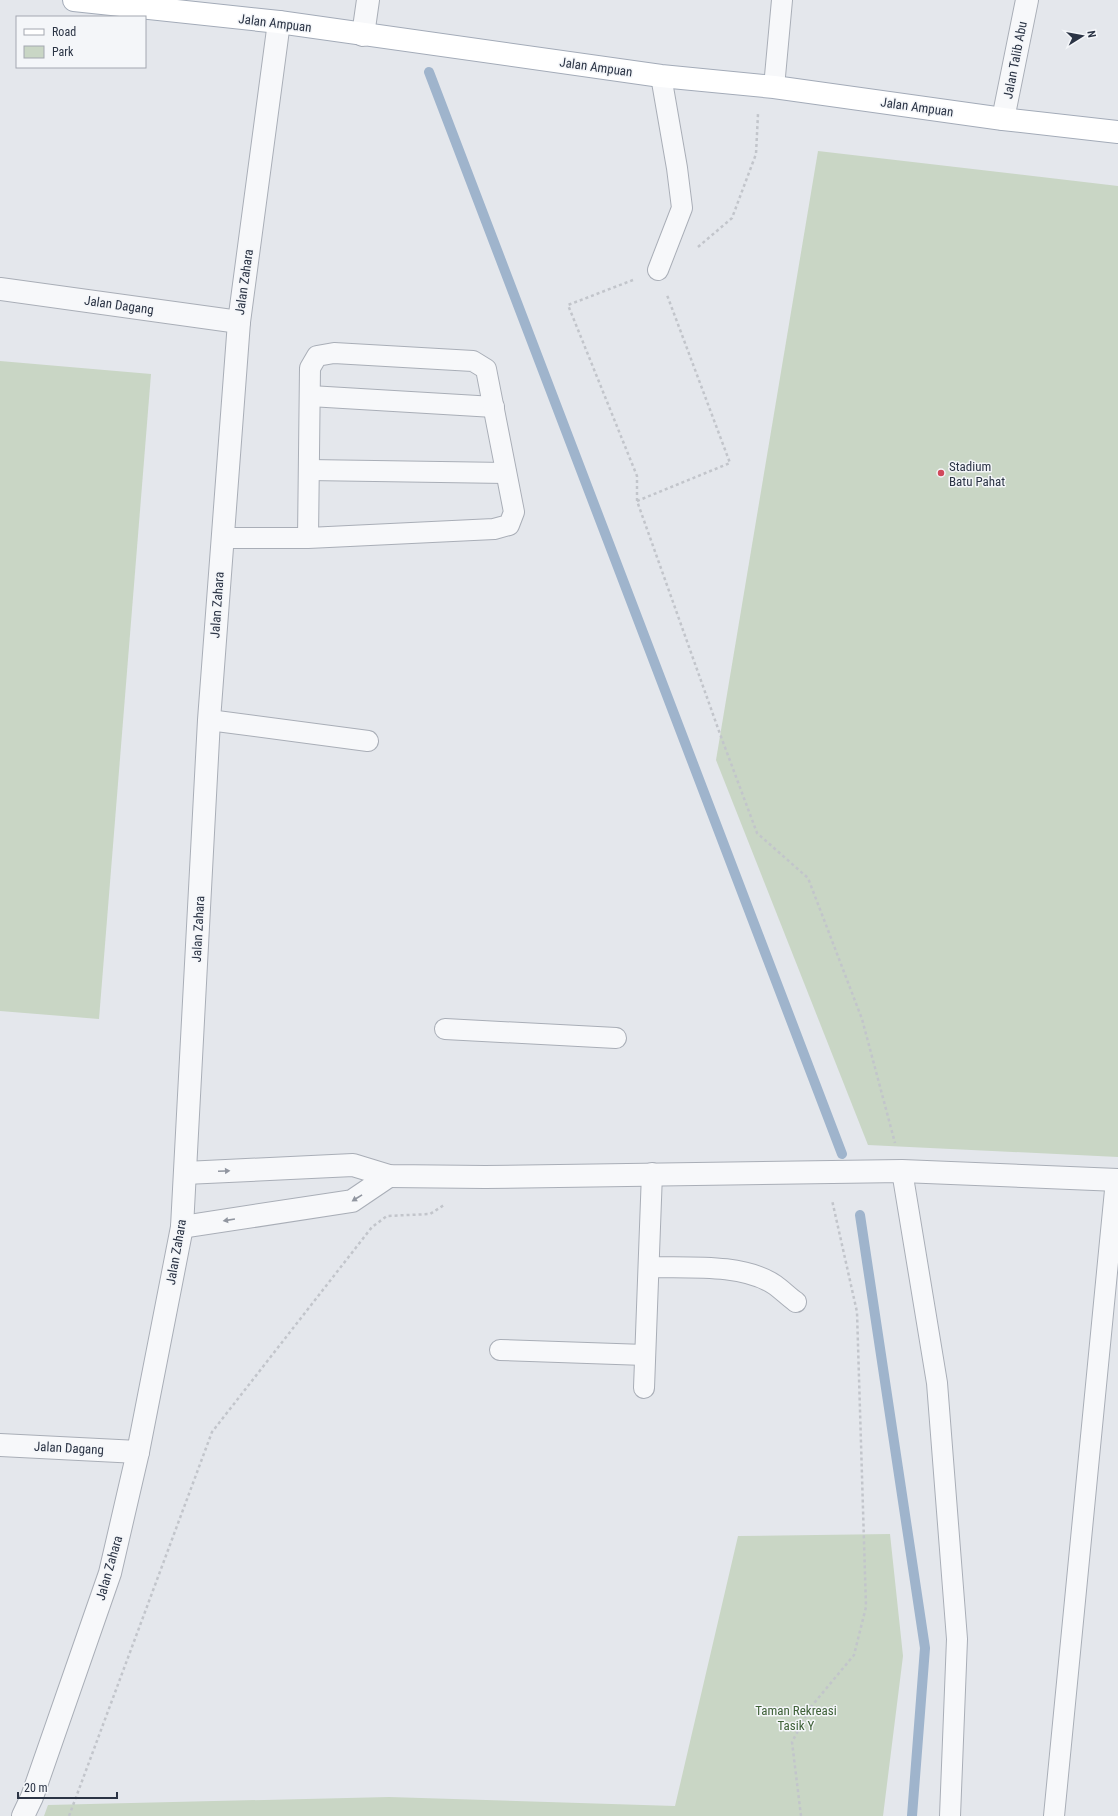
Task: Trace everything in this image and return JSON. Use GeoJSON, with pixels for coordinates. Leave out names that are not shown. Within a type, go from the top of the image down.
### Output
{"type":"FeatureCollection","features":[{"type":"Feature","properties":{"kind":"main road","name":"Jalan Ampuan"},"geometry":{"type":"LineString","coordinates":[[74,0],[279,22],[660,76],[767,87],[1003,119],[1118,132]]}},
{"type":"Feature","properties":{"kind":"street"},"geometry":{"type":"LineString","coordinates":[[363,35],[368,0]]}},
{"type":"Feature","properties":{"kind":"street","name":"Jalan Talib Abu"},"geometry":{"type":"LineString","coordinates":[[1003,119],[1027,0]]}},
{"type":"Feature","properties":{"kind":"street","name":"Jalan Zahara"},"geometry":{"type":"LineString","coordinates":[[23,1816],[32,1797],[110,1573],[138,1452],[182,1227],[209,720],[239,322],[279,22]]}},
{"type":"Feature","properties":{"kind":"street","name":"Jalan Dagang"},"geometry":{"type":"LineString","coordinates":[[0,289],[239,322]]}},
{"type":"Feature","properties":{"kind":"street"},"geometry":{"type":"LineString","coordinates":[[185,1172],[353,1165],[389,1176],[485,1177],[652,1173],[902,1171],[1117,1180]]}},
{"type":"Feature","properties":{"kind":"street"},"geometry":{"type":"LineString","coordinates":[[182,1227],[352,1202],[389,1176]]}},
{"type":"Feature","properties":{"kind":"street","name":"Jalan Dagang"},"geometry":{"type":"LineString","coordinates":[[0,1445],[138,1452]]}},
{"type":"Feature","properties":{"kind":"lane"},"geometry":{"type":"LineString","coordinates":[[767,87],[782,0]]}},
{"type":"Feature","properties":{"kind":"lane"},"geometry":{"type":"LineString","coordinates":[[658,270],[682,208],[677,168],[660,76]]}},
{"type":"Feature","properties":{"kind":"lane"},"geometry":{"type":"LineString","coordinates":[[222,538],[308,538],[494,529],[509,525],[514,512],[486,369],[473,361],[342,353],[317,356],[310,368],[308,538]]}},
{"type":"Feature","properties":{"kind":"lane"},"geometry":{"type":"LineString","coordinates":[[310,396],[494,407]]}},
{"type":"Feature","properties":{"kind":"lane"},"geometry":{"type":"LineString","coordinates":[[309,470],[506,473]]}},
{"type":"Feature","properties":{"kind":"lane"},"geometry":{"type":"LineString","coordinates":[[209,720],[368,741]]}},
{"type":"Feature","properties":{"kind":"lane"},"geometry":{"type":"LineString","coordinates":[[445,1029],[616,1038]]}},
{"type":"Feature","properties":{"kind":"lane"},"geometry":{"type":"LineString","coordinates":[[902,1171],[937,1383],[957,1639],[950,1816]]}},
{"type":"Feature","properties":{"kind":"lane"},"geometry":{"type":"LineString","coordinates":[[644,1388],[652,1173]]}},
{"type":"Feature","properties":{"kind":"lane"},"geometry":{"type":"LineString","coordinates":[[1054,1816],[1117,1180]]}},
{"type":"Feature","properties":{"kind":"lane"},"geometry":{"type":"LineString","coordinates":[[649,1267],[733,1270],[757,1276],[774,1284],[796,1302]]}},
{"type":"Feature","properties":{"kind":"lane"},"geometry":{"type":"LineString","coordinates":[[500,1350],[645,1355]]}},
{"type":"Feature","properties":{"kind":"path"},"geometry":{"type":"LineString","coordinates":[[697,248],[732,218],[756,154],[767,87]]}},
{"type":"Feature","properties":{"kind":"path"},"geometry":{"type":"LineString","coordinates":[[637,501],[730,463],[658,270],[568,305],[637,476],[637,501],[757,833],[808,878],[862,1019],[902,1171]]}},
{"type":"Feature","properties":{"kind":"path"},"geometry":{"type":"LineString","coordinates":[[801,1816],[792,1742],[810,1708],[854,1655],[866,1607],[858,1312],[825,1171]]}},
{"type":"Feature","properties":{"kind":"path"},"geometry":{"type":"LineString","coordinates":[[70,1816],[212,1432],[372,1227],[387,1216],[430,1214],[449,1202]]}},
{"type":"Feature","properties":{"kind":"green space","name":"Stadium Batu Pahat"},"geometry":{"type":"Polygon","coordinates":[[[818,151],[1118,186],[1118,1157],[868,1145],[716,760],[818,151]]]}},
{"type":"Feature","properties":{"kind":"green space"},"geometry":{"type":"Polygon","coordinates":[[[0,361],[151,374],[99,1019],[0,1011],[0,361]]]}},
{"type":"Feature","properties":{"kind":"green space","name":"Taman Rekreasi Tasik Y"},"geometry":{"type":"Polygon","coordinates":[[[890,1534],[903,1656],[883,1816],[44,1816],[48,1805],[389,1797],[675,1806],[738,1536],[890,1534]]]}},
{"type":"Feature","properties":{"kind":"waterway"},"geometry":{"type":"LineString","coordinates":[[429,72],[842,1154]]}},
{"type":"Feature","properties":{"kind":"waterway"},"geometry":{"type":"LineString","coordinates":[[860,1215],[925,1648],[912,1816]]}},
{"type":"Feature","properties":{"kind":"place","name":"Stadium Batu Pahat"},"geometry":{"type":"Point","coordinates":[941,473]}}]}
